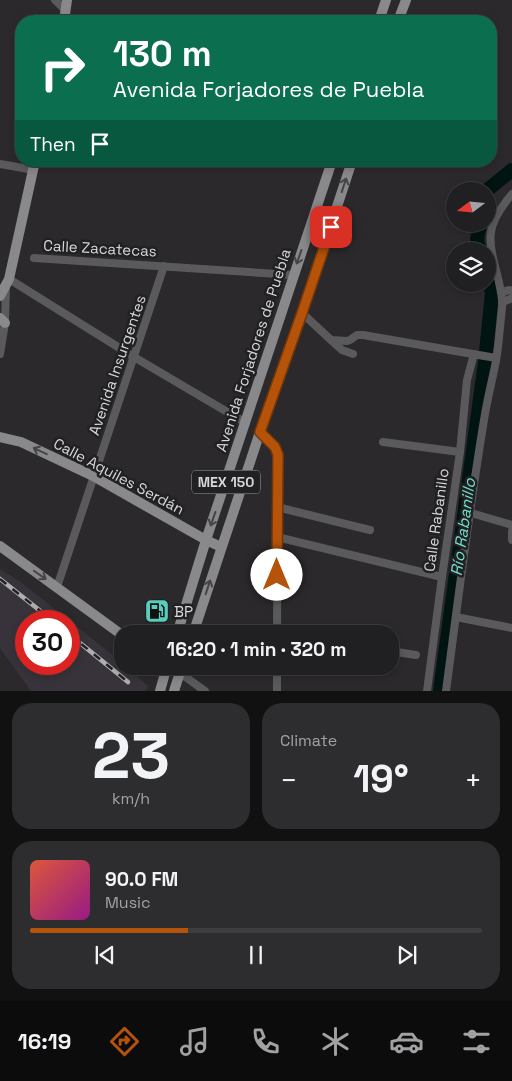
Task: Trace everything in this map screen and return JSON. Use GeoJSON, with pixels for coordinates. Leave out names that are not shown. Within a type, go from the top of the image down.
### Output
{"type":"FeatureCollection","features":[{"type":"Feature","properties":{"kind":"main road"},"geometry":{"type":"LineString","coordinates":[[381,15],[386,0]]}},
{"type":"Feature","properties":{"kind":"main road"},"geometry":{"type":"LineString","coordinates":[[400,15],[406,0]]}},
{"type":"Feature","properties":{"kind":"main road"},"geometry":{"type":"LineString","coordinates":[[5,287],[35,167]]}},
{"type":"Feature","properties":{"kind":"main road","name":"Avenida Forjadores de Puebla"},"geometry":{"type":"LineString","coordinates":[[180,625],[206,540],[330,167]]}},
{"type":"Feature","properties":{"kind":"main road","name":"MEX 150"},"geometry":{"type":"LineString","coordinates":[[196,625],[350,167]]}},
{"type":"Feature","properties":{"kind":"main road","name":"Calle Aquiles Serdán"},"geometry":{"type":"LineString","coordinates":[[0,437],[21,442],[93,476],[221,547]]}},
{"type":"Feature","properties":{"kind":"main road"},"geometry":{"type":"LineString","coordinates":[[0,546],[114,629]]}},
{"type":"Feature","properties":{"kind":"main road"},"geometry":{"type":"LineString","coordinates":[[160,691],[164,675]]}},
{"type":"Feature","properties":{"kind":"main road"},"geometry":{"type":"LineString","coordinates":[[174,691],[179,675]]}},
{"type":"Feature","properties":{"kind":"street"},"geometry":{"type":"LineString","coordinates":[[56,0],[66,5]]}},
{"type":"Feature","properties":{"kind":"street"},"geometry":{"type":"LineString","coordinates":[[0,164],[15,165]]}},
{"type":"Feature","properties":{"kind":"street"},"geometry":{"type":"LineString","coordinates":[[446,691],[484,419],[496,358],[503,302],[491,249],[490,235],[498,212],[512,194]]}},
{"type":"Feature","properties":{"kind":"street","name":"Calle Zacatecas"},"geometry":{"type":"LineString","coordinates":[[34,258],[294,275]]}},
{"type":"Feature","properties":{"kind":"street","name":"Avenida Insurgentes"},"geometry":{"type":"LineString","coordinates":[[57,586],[164,266]]}},
{"type":"Feature","properties":{"kind":"street"},"geometry":{"type":"LineString","coordinates":[[0,354],[5,287],[134,357],[246,424]]}},
{"type":"Feature","properties":{"kind":"street"},"geometry":{"type":"LineString","coordinates":[[501,292],[512,291]]}},
{"type":"Feature","properties":{"kind":"street"},"geometry":{"type":"LineString","coordinates":[[503,302],[512,298]]}},
{"type":"Feature","properties":{"kind":"street"},"geometry":{"type":"LineString","coordinates":[[302,313],[342,350],[353,354]]}},
{"type":"Feature","properties":{"kind":"street"},"geometry":{"type":"LineString","coordinates":[[331,340],[347,341],[357,335],[362,335],[496,358]]}},
{"type":"Feature","properties":{"kind":"street","name":"Calle Rabanillo"},"geometry":{"type":"LineString","coordinates":[[427,691],[460,452],[467,380],[474,354]]}},
{"type":"Feature","properties":{"kind":"street"},"geometry":{"type":"LineString","coordinates":[[260,432],[277,451],[277,625]]}},
{"type":"Feature","properties":{"kind":"street"},"geometry":{"type":"LineString","coordinates":[[383,442],[460,452]]}},
{"type":"Feature","properties":{"kind":"street"},"geometry":{"type":"LineString","coordinates":[[277,507],[370,530]]}},
{"type":"Feature","properties":{"kind":"street"},"geometry":{"type":"LineString","coordinates":[[471,513],[512,525]]}},
{"type":"Feature","properties":{"kind":"street"},"geometry":{"type":"LineString","coordinates":[[512,531],[512,540]]}},
{"type":"Feature","properties":{"kind":"street"},"geometry":{"type":"LineString","coordinates":[[277,536],[442,578]]}},
{"type":"Feature","properties":{"kind":"street"},"geometry":{"type":"LineString","coordinates":[[456,617],[512,628]]}},
{"type":"Feature","properties":{"kind":"street"},"geometry":{"type":"LineString","coordinates":[[399,653],[416,656]]}},
{"type":"Feature","properties":{"kind":"street"},"geometry":{"type":"LineString","coordinates":[[187,675],[205,691]]}},
{"type":"Feature","properties":{"kind":"street"},"geometry":{"type":"LineString","coordinates":[[277,675],[277,691]]}},
{"type":"Feature","properties":{"kind":"shaded area"},"geometry":{"type":"Polygon","coordinates":[[[0,569],[22,583],[56,610],[15,610],[15,669],[0,648],[0,569]]]}},
{"type":"Feature","properties":{"kind":"shaded area"},"geometry":{"type":"Polygon","coordinates":[[[80,629],[114,657],[114,675],[135,675],[148,686],[146,691],[31,691],[19,675],[80,675],[80,629]]]}},
{"type":"Feature","properties":{"kind":"waterway","name":"Río Rabanillo"},"geometry":{"type":"LineString","coordinates":[[496,183],[512,170]]}},
{"type":"Feature","properties":{"kind":"waterway","name":"Río Rabanillo"},"geometry":{"type":"LineString","coordinates":[[478,232],[478,242]]}},
{"type":"Feature","properties":{"kind":"waterway","name":"Río Rabanillo"},"geometry":{"type":"LineString","coordinates":[[486,352],[492,292]]}},
{"type":"Feature","properties":{"kind":"waterway","name":"Río Rabanillo"},"geometry":{"type":"LineString","coordinates":[[440,691],[485,362]]}},
{"type":"Feature","properties":{"kind":"railway"},"geometry":{"type":"LineString","coordinates":[[0,579],[39,610]]}},
{"type":"Feature","properties":{"kind":"railway"},"geometry":{"type":"LineString","coordinates":[[80,643],[128,682]]}},
{"type":"Feature","properties":{"kind":"place","name":"BP"},"geometry":{"type":"Point","coordinates":[157,611]}},
{"type":"Feature","properties":{"kind":"route"},"geometry":{"type":"LineString","coordinates":[[277,575],[278,455],[275,447],[260,432],[331,227]]}}]}
